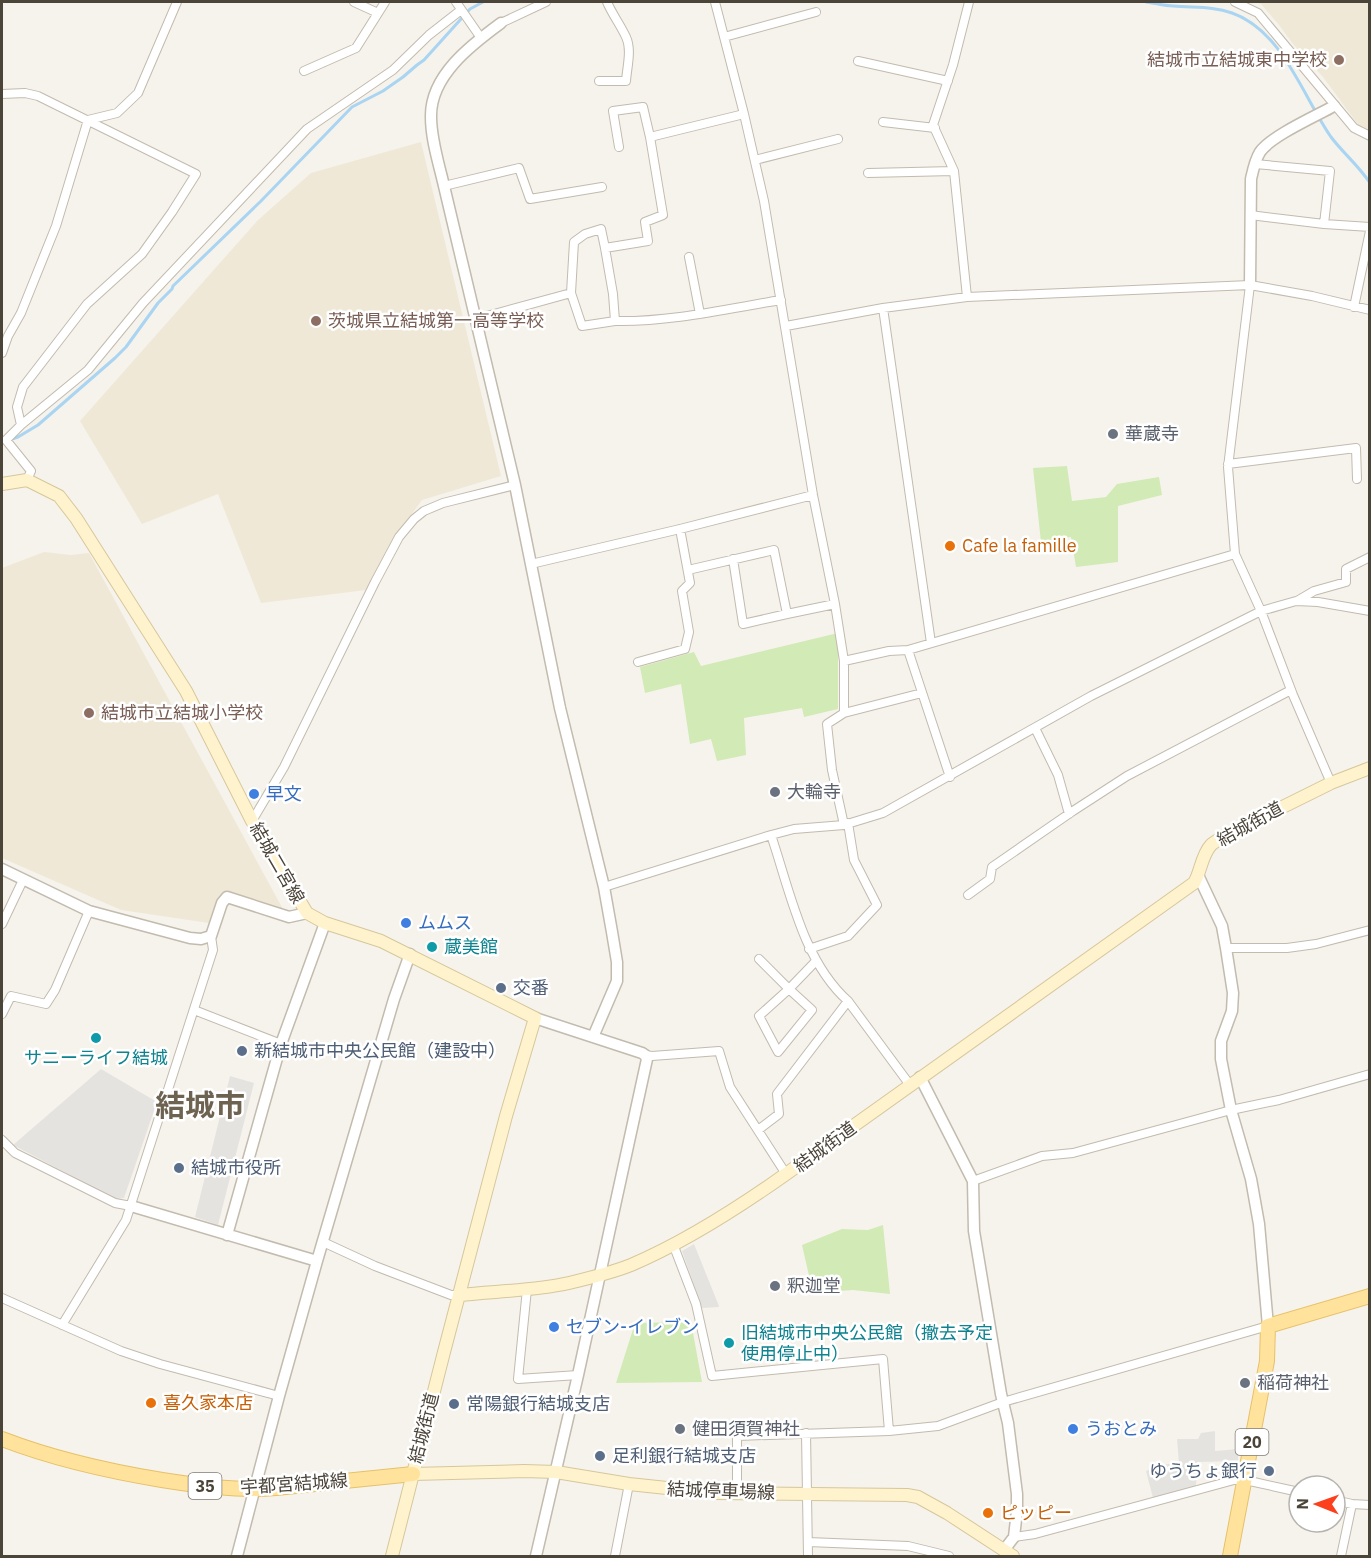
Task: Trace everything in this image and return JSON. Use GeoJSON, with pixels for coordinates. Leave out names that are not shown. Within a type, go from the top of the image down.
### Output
{"type":"FeatureCollection","features":[{"type":"Feature","properties":{"kind":"main road"},"geometry":{"type":"LineString","coordinates":[[2,484],[27,480]]}},
{"type":"Feature","properties":{"kind":"main road","name":"結城二宮線"},"geometry":{"type":"LineString","coordinates":[[27,480],[58,496],[76,518],[186,691],[252,821],[307,913],[325,923],[381,941],[410,954],[535,1018]]}},
{"type":"Feature","properties":{"kind":"main road","name":"結城街道"},"geometry":{"type":"LineString","coordinates":[[393,1557],[459,1295],[566,1284],[628,1266],[673,1244],[786,1174],[1194,883],[1209,847],[1218,840],[1331,783],[1370,768]]}},
{"type":"Feature","properties":{"kind":"main road"},"geometry":{"type":"LineString","coordinates":[[459,1295],[506,1116],[535,1018]]}},
{"type":"Feature","properties":{"kind":"main road"},"geometry":{"type":"LineString","coordinates":[[1268,1326],[1370,1296]]}},
{"type":"Feature","properties":{"kind":"main road","name":"20"},"geometry":{"type":"LineString","coordinates":[[1232,1556],[1267,1360],[1268,1326]]}},
{"type":"Feature","properties":{"kind":"main road","name":"宇都宮結城線"},"geometry":{"type":"LineString","coordinates":[[2,1439],[32,1451],[73,1462],[228,1489],[255,1490],[413,1474]]}},
{"type":"Feature","properties":{"kind":"main road","name":"結城停車場線"},"geometry":{"type":"LineString","coordinates":[[413,1474],[556,1472],[671,1490],[737,1494],[907,1495],[918,1497],[947,1513],[1008,1553]]}},
{"type":"Feature","properties":{"kind":"street"},"geometry":{"type":"LineString","coordinates":[[88,120],[117,113],[138,93],[177,2]]}},
{"type":"Feature","properties":{"kind":"street"},"geometry":{"type":"LineString","coordinates":[[354,2],[378,14]]}},
{"type":"Feature","properties":{"kind":"street"},"geometry":{"type":"LineString","coordinates":[[304,71],[356,48],[385,2]]}},
{"type":"Feature","properties":{"kind":"street"},"geometry":{"type":"LineString","coordinates":[[546,2],[501,23],[481,38],[454,64],[435,93],[431,118],[444,186],[515,485],[560,708],[604,887],[618,971],[594,1037]]}},
{"type":"Feature","properties":{"kind":"street"},"geometry":{"type":"LineString","coordinates":[[599,81],[626,81],[629,53],[627,38],[607,2]]}},
{"type":"Feature","properties":{"kind":"street"},"geometry":{"type":"LineString","coordinates":[[715,2],[764,201],[813,495],[844,661],[844,713]]}},
{"type":"Feature","properties":{"kind":"street"},"geometry":{"type":"LineString","coordinates":[[967,297],[954,171],[933,125],[948,81],[969,2]]}},
{"type":"Feature","properties":{"kind":"street"},"geometry":{"type":"LineString","coordinates":[[1235,2],[1258,13],[1354,128],[1370,136]]}},
{"type":"Feature","properties":{"kind":"street"},"geometry":{"type":"LineString","coordinates":[[27,480],[31,471],[6,441],[21,425],[88,370],[144,303],[307,129],[393,70],[459,5],[481,38]]}},
{"type":"Feature","properties":{"kind":"street"},"geometry":{"type":"LineString","coordinates":[[724,37],[816,12]]}},
{"type":"Feature","properties":{"kind":"street"},"geometry":{"type":"LineString","coordinates":[[858,61],[948,81]]}},
{"type":"Feature","properties":{"kind":"street"},"geometry":{"type":"LineString","coordinates":[[2,94],[26,93],[38,96],[196,174],[142,254],[87,304],[22,387],[17,407],[21,425]]}},
{"type":"Feature","properties":{"kind":"street"},"geometry":{"type":"LineString","coordinates":[[1331,783],[1291,690],[1262,610],[1235,554],[1228,464],[1250,285],[1251,180],[1255,164],[1260,152],[1270,141],[1334,106]]}},
{"type":"Feature","properties":{"kind":"street"},"geometry":{"type":"LineString","coordinates":[[604,249],[648,241],[645,222],[663,215],[643,107],[613,111],[620,147]]}},
{"type":"Feature","properties":{"kind":"street"},"geometry":{"type":"LineString","coordinates":[[650,137],[744,114]]}},
{"type":"Feature","properties":{"kind":"street"},"geometry":{"type":"LineString","coordinates":[[2,353],[8,336],[21,313],[56,226],[88,120]]}},
{"type":"Feature","properties":{"kind":"street"},"geometry":{"type":"LineString","coordinates":[[883,123],[935,128]]}},
{"type":"Feature","properties":{"kind":"street"},"geometry":{"type":"LineString","coordinates":[[755,160],[838,139]]}},
{"type":"Feature","properties":{"kind":"street"},"geometry":{"type":"LineString","coordinates":[[1255,164],[1330,171],[1324,224]]}},
{"type":"Feature","properties":{"kind":"street"},"geometry":{"type":"LineString","coordinates":[[444,186],[519,168],[530,199],[602,187]]}},
{"type":"Feature","properties":{"kind":"street"},"geometry":{"type":"LineString","coordinates":[[868,173],[954,171]]}},
{"type":"Feature","properties":{"kind":"street"},"geometry":{"type":"LineString","coordinates":[[1250,215],[1324,224],[1370,226]]}},
{"type":"Feature","properties":{"kind":"street"},"geometry":{"type":"LineString","coordinates":[[615,321],[613,294],[601,229],[585,234],[574,242],[571,293],[582,326],[615,321],[643,322],[673,319],[781,300]]}},
{"type":"Feature","properties":{"kind":"street"},"geometry":{"type":"LineString","coordinates":[[1354,307],[1370,231]]}},
{"type":"Feature","properties":{"kind":"street"},"geometry":{"type":"LineString","coordinates":[[689,257],[700,314]]}},
{"type":"Feature","properties":{"kind":"street"},"geometry":{"type":"LineString","coordinates":[[786,326],[883,308],[967,297],[1250,285],[1312,296],[1370,310]]}},
{"type":"Feature","properties":{"kind":"street"},"geometry":{"type":"LineString","coordinates":[[476,319],[571,293]]}},
{"type":"Feature","properties":{"kind":"street"},"geometry":{"type":"LineString","coordinates":[[883,308],[931,643]]}},
{"type":"Feature","properties":{"kind":"street"},"geometry":{"type":"LineString","coordinates":[[1228,464],[1356,448],[1357,479]]}},
{"type":"Feature","properties":{"kind":"street"},"geometry":{"type":"LineString","coordinates":[[252,821],[284,767],[399,537],[424,511],[443,503],[515,485]]}},
{"type":"Feature","properties":{"kind":"street"},"geometry":{"type":"LineString","coordinates":[[531,564],[813,495]]}},
{"type":"Feature","properties":{"kind":"street"},"geometry":{"type":"LineString","coordinates":[[638,662],[685,649],[689,632],[682,591],[690,584],[680,529]]}},
{"type":"Feature","properties":{"kind":"street"},"geometry":{"type":"LineString","coordinates":[[688,570],[774,550],[787,614]]}},
{"type":"Feature","properties":{"kind":"street"},"geometry":{"type":"LineString","coordinates":[[844,661],[889,651],[908,650],[1235,554]]}},
{"type":"Feature","properties":{"kind":"street"},"geometry":{"type":"LineString","coordinates":[[1296,602],[1314,591],[1346,582],[1346,569],[1370,557]]}},
{"type":"Feature","properties":{"kind":"street"},"geometry":{"type":"LineString","coordinates":[[733,560],[743,624],[835,604]]}},
{"type":"Feature","properties":{"kind":"street"},"geometry":{"type":"LineString","coordinates":[[604,887],[771,835],[794,829],[846,824],[883,813],[1091,696],[1262,610],[1296,602],[1318,602],[1370,611]]}},
{"type":"Feature","properties":{"kind":"street"},"geometry":{"type":"LineString","coordinates":[[908,650],[950,777]]}},
{"type":"Feature","properties":{"kind":"street"},"geometry":{"type":"LineString","coordinates":[[969,895],[990,879],[992,867],[1127,776],[1291,690]]}},
{"type":"Feature","properties":{"kind":"street"},"geometry":{"type":"LineString","coordinates":[[809,949],[848,936],[877,905],[854,860],[832,770],[827,724],[844,713],[922,693]]}},
{"type":"Feature","properties":{"kind":"street"},"geometry":{"type":"LineString","coordinates":[[1035,728],[1058,775],[1069,814]]}},
{"type":"Feature","properties":{"kind":"street"},"geometry":{"type":"LineString","coordinates":[[771,835],[809,949],[816,961],[835,989],[848,1001],[915,1081],[973,1181],[974,1231],[1008,1424],[1017,1494],[1014,1537],[1008,1553]]}},
{"type":"Feature","properties":{"kind":"street"},"geometry":{"type":"LineString","coordinates":[[2,869],[89,910],[190,938],[201,939],[212,936]]}},
{"type":"Feature","properties":{"kind":"street"},"geometry":{"type":"LineString","coordinates":[[737,1494],[737,1436],[889,1431],[938,1426],[1003,1402],[1268,1326],[1259,1224],[1251,1179],[1231,1110],[1221,1059],[1221,1041],[1232,1011],[1233,993],[1222,926],[1198,875]]}},
{"type":"Feature","properties":{"kind":"street"},"geometry":{"type":"LineString","coordinates":[[2,924],[23,880]]}},
{"type":"Feature","properties":{"kind":"street"},"geometry":{"type":"LineString","coordinates":[[62,1325],[126,1220],[213,950],[212,936],[222,903],[227,897],[290,917],[307,913]]}},
{"type":"Feature","properties":{"kind":"street"},"geometry":{"type":"LineString","coordinates":[[2,994],[46,1004],[55,990],[89,910]]}},
{"type":"Feature","properties":{"kind":"street"},"geometry":{"type":"LineString","coordinates":[[227,1235],[281,1044],[325,923]]}},
{"type":"Feature","properties":{"kind":"street"},"geometry":{"type":"LineString","coordinates":[[1226,948],[1287,948],[1316,944],[1370,930]]}},
{"type":"Feature","properties":{"kind":"street"},"geometry":{"type":"LineString","coordinates":[[237,1557],[317,1262],[394,999],[410,954]]}},
{"type":"Feature","properties":{"kind":"street"},"geometry":{"type":"LineString","coordinates":[[759,959],[789,989],[812,1010],[778,1052],[759,1016],[789,989],[816,961]]}},
{"type":"Feature","properties":{"kind":"street"},"geometry":{"type":"LineString","coordinates":[[2,1014],[11,996]]}},
{"type":"Feature","properties":{"kind":"street"},"geometry":{"type":"LineString","coordinates":[[758,1130],[779,1114],[777,1094],[848,1001]]}},
{"type":"Feature","properties":{"kind":"street"},"geometry":{"type":"LineString","coordinates":[[194,1010],[281,1044]]}},
{"type":"Feature","properties":{"kind":"street"},"geometry":{"type":"LineString","coordinates":[[535,1018],[652,1056],[719,1051],[730,1087],[786,1174]]}},
{"type":"Feature","properties":{"kind":"street"},"geometry":{"type":"LineString","coordinates":[[536,1557],[600,1275],[646,1059],[645,1054]]}},
{"type":"Feature","properties":{"kind":"street"},"geometry":{"type":"LineString","coordinates":[[973,1181],[1042,1156],[1073,1153],[1370,1074]]}},
{"type":"Feature","properties":{"kind":"street"},"geometry":{"type":"LineString","coordinates":[[2,1140],[15,1153],[115,1203],[317,1262]]}},
{"type":"Feature","properties":{"kind":"street"},"geometry":{"type":"LineString","coordinates":[[323,1242],[375,1266],[451,1295],[459,1295]]}},
{"type":"Feature","properties":{"kind":"street"},"geometry":{"type":"LineString","coordinates":[[673,1244],[696,1304],[712,1376],[883,1359],[889,1431]]}},
{"type":"Feature","properties":{"kind":"street"},"geometry":{"type":"LineString","coordinates":[[527,1289],[518,1379],[578,1374]]}},
{"type":"Feature","properties":{"kind":"street"},"geometry":{"type":"LineString","coordinates":[[2,1298],[121,1352],[279,1396]]}},
{"type":"Feature","properties":{"kind":"street"},"geometry":{"type":"LineString","coordinates":[[806,1433],[808,1557]]}},
{"type":"Feature","properties":{"kind":"street"},"geometry":{"type":"LineString","coordinates":[[1014,1537],[1035,1534],[1234,1480],[1245,1480],[1287,1489]]}},
{"type":"Feature","properties":{"kind":"street"},"geometry":{"type":"LineString","coordinates":[[615,1557],[629,1484]]}},
{"type":"Feature","properties":{"kind":"street"},"geometry":{"type":"LineString","coordinates":[[1347,1503],[1370,1505]]}},
{"type":"Feature","properties":{"kind":"street"},"geometry":{"type":"LineString","coordinates":[[1341,1557],[1352,1504]]}},
{"type":"Feature","properties":{"kind":"street"},"geometry":{"type":"LineString","coordinates":[[808,1542],[908,1546],[949,1557]]}},
{"type":"Feature","properties":{"kind":"shaded area","name":"結城市立結城東中学校"},"geometry":{"type":"Polygon","coordinates":[[[1254,2],[1369,2],[1369,131],[1359,126],[1323,77],[1279,25],[1261,4],[1254,2]]]}},
{"type":"Feature","properties":{"kind":"shaded area","name":"茨城県立結城第一高等学校"},"geometry":{"type":"Polygon","coordinates":[[[421,142],[501,476],[422,500],[388,547],[366,590],[261,603],[218,494],[142,524],[80,421],[257,221],[311,173],[421,142]]]}},
{"type":"Feature","properties":{"kind":"shaded area","name":"結城市立結城小学校"},"geometry":{"type":"Polygon","coordinates":[[[44,552],[71,555],[89,553],[290,922],[229,903],[209,923],[121,910],[2,858],[2,568],[44,552]]]}},
{"type":"Feature","properties":{"kind":"shaded area"},"geometry":{"type":"Polygon","coordinates":[[[101,1069],[157,1102],[124,1198],[112,1197],[13,1145],[101,1069]]]}},
{"type":"Feature","properties":{"kind":"shaded area"},"geometry":{"type":"Polygon","coordinates":[[[230,1076],[254,1083],[218,1225],[195,1217],[230,1076]]]}},
{"type":"Feature","properties":{"kind":"shaded area"},"geometry":{"type":"Polygon","coordinates":[[[694,1244],[719,1307],[702,1308],[682,1251],[694,1244]]]}},
{"type":"Feature","properties":{"kind":"shaded area"},"geometry":{"type":"Polygon","coordinates":[[[1215,1431],[1215,1451],[1238,1449],[1238,1461],[1197,1462],[1196,1487],[1153,1498],[1146,1471],[1160,1465],[1179,1463],[1177,1439],[1198,1439],[1201,1433],[1215,1431]]]}},
{"type":"Feature","properties":{"kind":"green space"},"geometry":{"type":"Polygon","coordinates":[[[1067,466],[1072,501],[1106,497],[1117,484],[1159,477],[1162,495],[1118,506],[1118,562],[1076,567],[1071,537],[1041,542],[1033,468],[1067,466]]]}},
{"type":"Feature","properties":{"kind":"green space"},"geometry":{"type":"Polygon","coordinates":[[[838,633],[838,709],[804,717],[802,708],[744,718],[746,755],[717,761],[711,739],[690,744],[681,684],[645,693],[640,667],[694,652],[701,666],[838,633]]]}},
{"type":"Feature","properties":{"kind":"green space"},"geometry":{"type":"Polygon","coordinates":[[[883,1225],[890,1294],[853,1290],[813,1293],[802,1245],[842,1229],[868,1230],[883,1225]]]}},
{"type":"Feature","properties":{"kind":"green space"},"geometry":{"type":"Polygon","coordinates":[[[691,1322],[702,1382],[616,1383],[635,1323],[691,1322]]]}},
{"type":"Feature","properties":{"kind":"waterway"},"geometry":{"type":"LineString","coordinates":[[12,439],[38,425],[115,358],[173,286],[261,201],[352,107],[383,91],[403,77],[424,60],[470,9],[483,2]]}},
{"type":"Feature","properties":{"kind":"waterway"},"geometry":{"type":"LineString","coordinates":[[1146,2],[1218,9],[1250,22],[1265,34],[1290,67],[1331,137],[1370,183]]}},
{"type":"Feature","properties":{"kind":"place","name":"結城市立結城東中学校"},"geometry":{"type":"Point","coordinates":[1339,60]}},
{"type":"Feature","properties":{"kind":"place","name":"茨城県立結城第一高等学校"},"geometry":{"type":"Point","coordinates":[316,321]}},
{"type":"Feature","properties":{"kind":"place","name":"華蔵寺"},"geometry":{"type":"Point","coordinates":[1113,434]}},
{"type":"Feature","properties":{"kind":"place","name":"Cafe la famille"},"geometry":{"type":"Point","coordinates":[950,546]}},
{"type":"Feature","properties":{"kind":"place","name":"結城市立結城小学校"},"geometry":{"type":"Point","coordinates":[89,713]}},
{"type":"Feature","properties":{"kind":"place","name":"大輪寺"},"geometry":{"type":"Point","coordinates":[775,792]}},
{"type":"Feature","properties":{"kind":"place","name":"早文"},"geometry":{"type":"Point","coordinates":[254,794]}},
{"type":"Feature","properties":{"kind":"place","name":"ムムス"},"geometry":{"type":"Point","coordinates":[406,923]}},
{"type":"Feature","properties":{"kind":"place","name":"蔵美館"},"geometry":{"type":"Point","coordinates":[432,947]}},
{"type":"Feature","properties":{"kind":"place","name":"交番"},"geometry":{"type":"Point","coordinates":[501,988]}},
{"type":"Feature","properties":{"kind":"place","name":"サニーライフ結城"},"geometry":{"type":"Point","coordinates":[96,1038]}},
{"type":"Feature","properties":{"kind":"place","name":"新結城市中央公民館（建設中）"},"geometry":{"type":"Point","coordinates":[242,1051]}},
{"type":"Feature","properties":{"kind":"place","name":"結城市役所"},"geometry":{"type":"Point","coordinates":[179,1168]}},
{"type":"Feature","properties":{"kind":"place","name":"釈迦堂"},"geometry":{"type":"Point","coordinates":[775,1286]}},
{"type":"Feature","properties":{"kind":"place","name":"セブン-イレブン"},"geometry":{"type":"Point","coordinates":[554,1327]}},
{"type":"Feature","properties":{"kind":"place","name":"旧結城市中央公民館（撤去予定 使用停止中）"},"geometry":{"type":"Point","coordinates":[729,1343]}},
{"type":"Feature","properties":{"kind":"place","name":"稲荷神社"},"geometry":{"type":"Point","coordinates":[1245,1383]}},
{"type":"Feature","properties":{"kind":"place","name":"喜久家本店"},"geometry":{"type":"Point","coordinates":[151,1403]}},
{"type":"Feature","properties":{"kind":"place","name":"常陽銀行結城支店"},"geometry":{"type":"Point","coordinates":[454,1404]}},
{"type":"Feature","properties":{"kind":"place","name":"健田須賀神社"},"geometry":{"type":"Point","coordinates":[680,1429]}},
{"type":"Feature","properties":{"kind":"place","name":"うおとみ"},"geometry":{"type":"Point","coordinates":[1073,1429]}},
{"type":"Feature","properties":{"kind":"place","name":"足利銀行結城支店"},"geometry":{"type":"Point","coordinates":[600,1456]}},
{"type":"Feature","properties":{"kind":"place","name":"ゆうちょ銀行"},"geometry":{"type":"Point","coordinates":[1269,1471]}},
{"type":"Feature","properties":{"kind":"place","name":"ピッピー"},"geometry":{"type":"Point","coordinates":[988,1513]}},
{"type":"Feature","properties":{"kind":"district","name":"結城市"},"geometry":{"type":"Point","coordinates":[200,1106]}}]}
